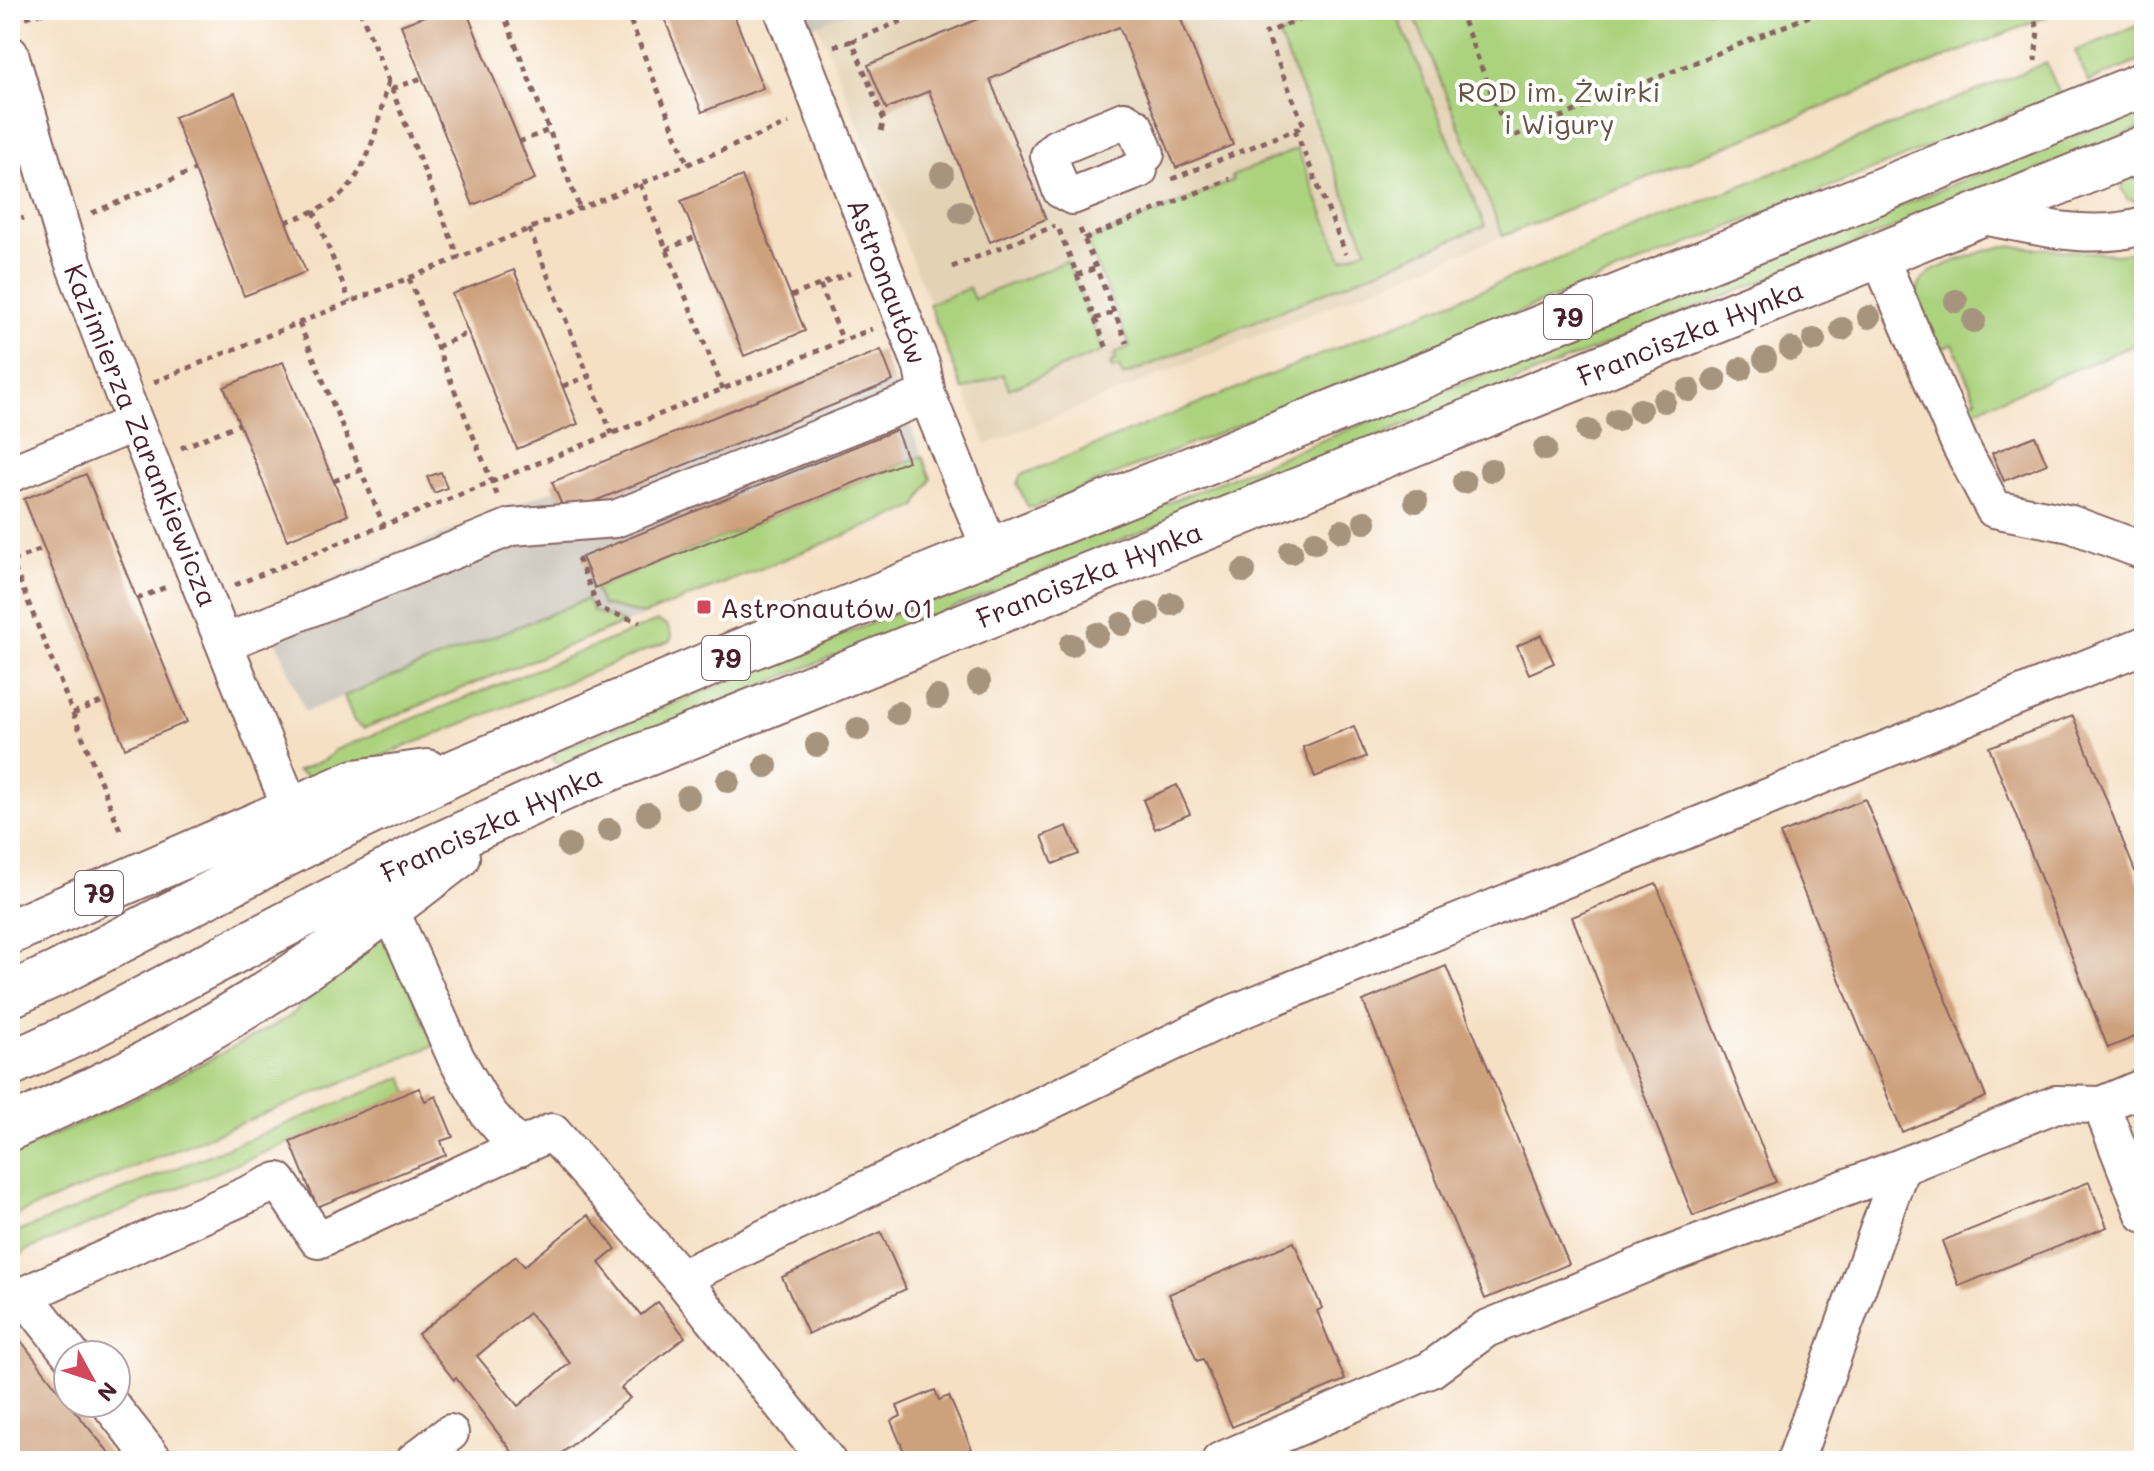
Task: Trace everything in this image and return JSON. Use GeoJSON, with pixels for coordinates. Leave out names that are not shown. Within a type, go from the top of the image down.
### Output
{"type":"FeatureCollection","features":[{"type":"Feature","properties":{"kind":"main road","name":"Franciszka Hynka"},"geometry":{"type":"LineString","coordinates":[[10,995],[329,832],[462,769],[710,664],[2144,84]]}},
{"type":"Feature","properties":{"kind":"main road","name":"Franciszka Hynka"},"geometry":{"type":"LineString","coordinates":[[10,1064],[80,1032],[349,889],[526,804],[643,753],[2144,148]]}},
{"type":"Feature","properties":{"kind":"main road","name":"79"},"geometry":{"type":"LineString","coordinates":[[10,932],[355,782],[462,769]]}},
{"type":"Feature","properties":{"kind":"main road","name":"79"},"geometry":{"type":"LineString","coordinates":[[10,1128],[196,1036],[308,967],[390,909],[526,804]]}},
{"type":"Feature","properties":{"kind":"street","name":"Astronautów"},"geometry":{"type":"LineString","coordinates":[[783,10],[922,367],[927,395],[991,551]]}},
{"type":"Feature","properties":{"kind":"street","name":"Kazimierza Zarankiewicza"},"geometry":{"type":"LineString","coordinates":[[10,54],[65,240],[135,423],[291,809]]}},
{"type":"Feature","properties":{"kind":"street"},"geometry":{"type":"LineString","coordinates":[[1124,120],[1135,127],[1139,157],[1073,180],[1124,120]]}},
{"type":"Feature","properties":{"kind":"street"},"geometry":{"type":"LineString","coordinates":[[1978,215],[2084,234],[2114,233],[2144,226]]}},
{"type":"Feature","properties":{"kind":"street"},"geometry":{"type":"LineString","coordinates":[[1879,256],[1960,445],[1994,509],[2071,524],[2144,551]]}},
{"type":"Feature","properties":{"kind":"street"},"geometry":{"type":"LineString","coordinates":[[224,643],[511,527],[615,519],[927,395]]}},
{"type":"Feature","properties":{"kind":"street"},"geometry":{"type":"LineString","coordinates":[[10,474],[135,423]]}},
{"type":"Feature","properties":{"kind":"street"},"geometry":{"type":"LineString","coordinates":[[681,1278],[1234,1013],[2144,645]]}},
{"type":"Feature","properties":{"kind":"street"},"geometry":{"type":"LineString","coordinates":[[390,909],[456,1058],[488,1113],[519,1148]]}},
{"type":"Feature","properties":{"kind":"street"},"geometry":{"type":"LineString","coordinates":[[1220,1461],[1430,1370],[1486,1329],[1652,1261],[1901,1167],[2056,1104],[2101,1105],[2144,1087]]}},
{"type":"Feature","properties":{"kind":"street"},"geometry":{"type":"LineString","coordinates":[[2101,1105],[2144,1214]]}},
{"type":"Feature","properties":{"kind":"street"},"geometry":{"type":"LineString","coordinates":[[58,1339],[24,1295],[278,1181],[318,1240],[552,1132],[681,1278],[827,1461]]}},
{"type":"Feature","properties":{"kind":"street"},"geometry":{"type":"LineString","coordinates":[[1795,1461],[1901,1167]]}},
{"type":"Feature","properties":{"kind":"street"},"geometry":{"type":"LineString","coordinates":[[122,1419],[155,1461]]}},
{"type":"Feature","properties":{"kind":"street"},"geometry":{"type":"LineString","coordinates":[[414,1461],[450,1433]]}},
{"type":"Feature","properties":{"kind":"path"},"geometry":{"type":"LineString","coordinates":[[26,17],[53,10]]}},
{"type":"Feature","properties":{"kind":"path"},"geometry":{"type":"LineString","coordinates":[[360,10],[459,258]]}},
{"type":"Feature","properties":{"kind":"path"},"geometry":{"type":"LineString","coordinates":[[502,10],[580,209]]}},
{"type":"Feature","properties":{"kind":"path"},"geometry":{"type":"LineString","coordinates":[[626,10],[688,165]]}},
{"type":"Feature","properties":{"kind":"path"},"geometry":{"type":"LineString","coordinates":[[881,131],[884,120],[852,41],[929,10]]}},
{"type":"Feature","properties":{"kind":"path"},"geometry":{"type":"LineString","coordinates":[[1459,10],[1509,138],[1824,10]]}},
{"type":"Feature","properties":{"kind":"path"},"geometry":{"type":"LineString","coordinates":[[2031,10],[2038,30],[2035,61]]}},
{"type":"Feature","properties":{"kind":"path"},"geometry":{"type":"LineString","coordinates":[[392,89],[422,78]]}},
{"type":"Feature","properties":{"kind":"path"},"geometry":{"type":"LineString","coordinates":[[286,222],[333,201],[357,175],[373,140],[389,80]]}},
{"type":"Feature","properties":{"kind":"path"},"geometry":{"type":"LineString","coordinates":[[146,385],[795,121]]}},
{"type":"Feature","properties":{"kind":"path"},"geometry":{"type":"LineString","coordinates":[[519,142],[549,130]]}},
{"type":"Feature","properties":{"kind":"path"},"geometry":{"type":"LineString","coordinates":[[1295,130],[1346,254]]}},
{"type":"Feature","properties":{"kind":"path"},"geometry":{"type":"LineString","coordinates":[[83,217],[195,170]]}},
{"type":"Feature","properties":{"kind":"path"},"geometry":{"type":"LineString","coordinates":[[1084,239],[1230,179]]}},
{"type":"Feature","properties":{"kind":"path"},"geometry":{"type":"LineString","coordinates":[[1073,180],[1084,239],[1127,343]]}},
{"type":"Feature","properties":{"kind":"path"},"geometry":{"type":"LineString","coordinates":[[640,184],[723,389]]}},
{"type":"Feature","properties":{"kind":"path"},"geometry":{"type":"LineString","coordinates":[[314,211],[350,302]]}},
{"type":"Feature","properties":{"kind":"path"},"geometry":{"type":"LineString","coordinates":[[1057,225],[1108,351]]}},
{"type":"Feature","properties":{"kind":"path"},"geometry":{"type":"LineString","coordinates":[[529,229],[612,434]]}},
{"type":"Feature","properties":{"kind":"path"},"geometry":{"type":"LineString","coordinates":[[666,250],[695,237]]}},
{"type":"Feature","properties":{"kind":"path"},"geometry":{"type":"LineString","coordinates":[[1077,275],[1096,268]]}},
{"type":"Feature","properties":{"kind":"path"},"geometry":{"type":"LineString","coordinates":[[791,296],[856,271]]}},
{"type":"Feature","properties":{"kind":"path"},"geometry":{"type":"LineString","coordinates":[[409,278],[511,527]]}},
{"type":"Feature","properties":{"kind":"path"},"geometry":{"type":"LineString","coordinates":[[820,285],[843,341]]}},
{"type":"Feature","properties":{"kind":"path"},"geometry":{"type":"LineString","coordinates":[[1095,319],[1114,312]]}},
{"type":"Feature","properties":{"kind":"path"},"geometry":{"type":"LineString","coordinates":[[299,323],[384,526]]}},
{"type":"Feature","properties":{"kind":"path"},"geometry":{"type":"LineString","coordinates":[[228,588],[876,327]]}},
{"type":"Feature","properties":{"kind":"path"},"geometry":{"type":"LineString","coordinates":[[437,347],[468,333]]}},
{"type":"Feature","properties":{"kind":"path"},"geometry":{"type":"LineString","coordinates":[[563,386],[589,376]]}},
{"type":"Feature","properties":{"kind":"path"},"geometry":{"type":"LineString","coordinates":[[172,451],[239,424]]}},
{"type":"Feature","properties":{"kind":"path"},"geometry":{"type":"LineString","coordinates":[[334,481],[361,470]]}},
{"type":"Feature","properties":{"kind":"path"},"geometry":{"type":"LineString","coordinates":[[564,523],[599,609],[640,622]]}},
{"type":"Feature","properties":{"kind":"path"},"geometry":{"type":"LineString","coordinates":[[44,548],[11,559],[120,830]]}},
{"type":"Feature","properties":{"kind":"path"},"geometry":{"type":"LineString","coordinates":[[137,599],[178,583]]}},
{"type":"Feature","properties":{"kind":"path"},"geometry":{"type":"LineString","coordinates":[[73,713],[106,700]]}},
{"type":"Feature","properties":{"kind":"shaded area"},"geometry":{"type":"Polygon","coordinates":[[[802,10],[853,10],[809,28],[802,10]]]}},
{"type":"Feature","properties":{"kind":"shaded area"},"geometry":{"type":"Polygon","coordinates":[[[853,10],[1412,10],[1503,236],[986,445],[818,24],[853,10]]]}},
{"type":"Feature","properties":{"kind":"shaded area"},"geometry":{"type":"Polygon","coordinates":[[[881,350],[931,479],[916,507],[364,728],[354,721],[344,696],[305,712],[263,607],[555,489],[552,482],[881,350]]]}},
{"type":"Feature","properties":{"kind":"green space"},"geometry":{"type":"Polygon","coordinates":[[[1342,10],[1395,10],[1485,226],[1123,376],[1119,367],[1112,369],[1110,363],[1116,360],[1114,354],[1130,346],[1087,241],[1233,181],[1232,176],[1297,149],[1342,259],[1367,249],[1279,36],[1342,10]]]}},
{"type":"Feature","properties":{"kind":"green space","name":"ROD im. Żwirki i Wigury"},"geometry":{"type":"Polygon","coordinates":[[[1412,10],[2063,10],[1503,236],[1412,10]]]}},
{"type":"Feature","properties":{"kind":"green space"},"geometry":{"type":"Polygon","coordinates":[[[2144,23],[2144,59],[2088,82],[2075,51],[2144,23]]]}},
{"type":"Feature","properties":{"kind":"green space"},"geometry":{"type":"Polygon","coordinates":[[[2046,63],[2060,94],[1035,507],[1028,507],[1017,484],[1021,475],[2046,63]]]}},
{"type":"Feature","properties":{"kind":"green space"},"geometry":{"type":"Polygon","coordinates":[[[2144,107],[2144,127],[567,764],[557,763],[553,759],[556,751],[2144,107]]]}},
{"type":"Feature","properties":{"kind":"green space"},"geometry":{"type":"Polygon","coordinates":[[[2144,172],[2144,198],[2134,201],[2127,199],[2122,189],[2125,180],[2144,172]]]}},
{"type":"Feature","properties":{"kind":"green space"},"geometry":{"type":"Polygon","coordinates":[[[2005,246],[2117,254],[2144,251],[2144,341],[1960,416],[1957,408],[1976,399],[1953,344],[1933,352],[1915,301],[1916,295],[1925,277],[1939,268],[2005,246]]]}},
{"type":"Feature","properties":{"kind":"green space"},"geometry":{"type":"Polygon","coordinates":[[[1067,261],[1103,351],[1009,389],[1003,374],[963,390],[929,304],[969,288],[974,299],[1067,261]]]}},
{"type":"Feature","properties":{"kind":"green space"},"geometry":{"type":"Polygon","coordinates":[[[922,456],[931,479],[916,507],[644,615],[602,605],[595,588],[922,456]]]}},
{"type":"Feature","properties":{"kind":"green space"},"geometry":{"type":"Polygon","coordinates":[[[587,599],[593,611],[624,623],[364,728],[354,721],[344,696],[587,599]]]}},
{"type":"Feature","properties":{"kind":"green space"},"geometry":{"type":"Polygon","coordinates":[[[657,621],[667,625],[672,637],[670,641],[324,779],[313,779],[297,771],[326,759],[335,750],[657,621]]]}},
{"type":"Feature","properties":{"kind":"green space"},"geometry":{"type":"Polygon","coordinates":[[[377,937],[386,940],[435,1045],[10,1217],[10,1156],[150,1091],[288,1018],[377,937]]]}},
{"type":"Feature","properties":{"kind":"green space"},"geometry":{"type":"Polygon","coordinates":[[[403,1077],[409,1093],[27,1250],[10,1264],[10,1235],[403,1077]]]}},
{"type":"Feature","properties":{"kind":"building"},"geometry":{"type":"Polygon","coordinates":[[[440,10],[466,10],[535,179],[473,205],[401,25],[440,10]]]}},
{"type":"Feature","properties":{"kind":"building"},"geometry":{"type":"Polygon","coordinates":[[[661,10],[732,10],[763,88],[702,112],[661,10]]]}},
{"type":"Feature","properties":{"kind":"building"},"geometry":{"type":"Polygon","coordinates":[[[999,10],[1177,10],[1233,145],[1176,168],[1119,27],[990,79],[1046,219],[990,242],[929,91],[886,109],[868,65],[999,10]]]}},
{"type":"Feature","properties":{"kind":"building"},"geometry":{"type":"Polygon","coordinates":[[[235,93],[306,272],[244,296],[174,117],[235,93]]]}},
{"type":"Feature","properties":{"kind":"building"},"geometry":{"type":"Polygon","coordinates":[[[742,176],[805,331],[744,356],[681,201],[742,176]]]}},
{"type":"Feature","properties":{"kind":"building"},"geometry":{"type":"Polygon","coordinates":[[[514,270],[578,424],[517,449],[452,294],[514,270]]]}},
{"type":"Feature","properties":{"kind":"building"},"geometry":{"type":"Polygon","coordinates":[[[881,350],[893,381],[565,513],[552,482],[881,350]]]}},
{"type":"Feature","properties":{"kind":"building"},"geometry":{"type":"Polygon","coordinates":[[[283,362],[348,515],[287,540],[224,387],[283,362]]]}},
{"type":"Feature","properties":{"kind":"building"},"geometry":{"type":"Polygon","coordinates":[[[896,430],[908,461],[595,588],[582,557],[896,430]]]}},
{"type":"Feature","properties":{"kind":"building"},"geometry":{"type":"Polygon","coordinates":[[[2035,436],[2047,464],[2004,481],[1992,453],[2035,436]]]}},
{"type":"Feature","properties":{"kind":"building"},"geometry":{"type":"Polygon","coordinates":[[[441,472],[447,488],[434,493],[427,477],[441,472]]]}},
{"type":"Feature","properties":{"kind":"building"},"geometry":{"type":"Polygon","coordinates":[[[86,474],[187,722],[125,748],[24,499],[86,474]]]}},
{"type":"Feature","properties":{"kind":"building"},"geometry":{"type":"Polygon","coordinates":[[[1541,635],[1554,663],[1529,674],[1517,646],[1541,635]]]}},
{"type":"Feature","properties":{"kind":"building"},"geometry":{"type":"Polygon","coordinates":[[[2073,716],[2144,894],[2144,1033],[2108,1048],[1989,747],[2073,716]]]}},
{"type":"Feature","properties":{"kind":"building"},"geometry":{"type":"Polygon","coordinates":[[[1354,726],[1366,757],[1315,777],[1303,747],[1354,726]]]}},
{"type":"Feature","properties":{"kind":"building"},"geometry":{"type":"Polygon","coordinates":[[[1177,785],[1190,814],[1155,829],[1143,800],[1177,785]]]}},
{"type":"Feature","properties":{"kind":"building"},"geometry":{"type":"Polygon","coordinates":[[[1865,799],[1986,1097],[1902,1132],[1780,834],[1865,799]]]}},
{"type":"Feature","properties":{"kind":"building"},"geometry":{"type":"Polygon","coordinates":[[[1067,826],[1079,854],[1053,864],[1042,836],[1067,826]]]}},
{"type":"Feature","properties":{"kind":"building"},"geometry":{"type":"Polygon","coordinates":[[[1656,883],[1776,1182],[1693,1216],[1572,917],[1656,883]]]}},
{"type":"Feature","properties":{"kind":"building"},"geometry":{"type":"Polygon","coordinates":[[[1446,966],[1569,1264],[1485,1299],[1363,1001],[1446,966]]]}},
{"type":"Feature","properties":{"kind":"building"},"geometry":{"type":"Polygon","coordinates":[[[419,1088],[425,1101],[436,1096],[453,1137],[441,1141],[446,1155],[317,1207],[290,1141],[419,1088]]]}},
{"type":"Feature","properties":{"kind":"building"},"geometry":{"type":"Polygon","coordinates":[[[2089,1182],[2107,1227],[1959,1286],[1942,1241],[2089,1182]]]}},
{"type":"Feature","properties":{"kind":"building"},"geometry":{"type":"Polygon","coordinates":[[[588,1215],[616,1249],[599,1263],[641,1315],[658,1302],[685,1337],[621,1388],[630,1398],[552,1461],[519,1461],[418,1334],[516,1256],[524,1266],[588,1215]],[[529,1313],[477,1356],[518,1406],[570,1363],[529,1313]]]}},
{"type":"Feature","properties":{"kind":"building"},"geometry":{"type":"Polygon","coordinates":[[[881,1232],[906,1289],[808,1334],[782,1277],[881,1232]]]}},
{"type":"Feature","properties":{"kind":"building"},"geometry":{"type":"Polygon","coordinates":[[[1294,1242],[1322,1308],[1317,1311],[1345,1380],[1232,1427],[1203,1359],[1197,1361],[1169,1294],[1294,1242]]]}},
{"type":"Feature","properties":{"kind":"building"},"geometry":{"type":"Polygon","coordinates":[[[10,1326],[52,1382],[52,1419],[81,1419],[116,1461],[10,1461],[10,1326]]]}},
{"type":"Feature","properties":{"kind":"building"},"geometry":{"type":"Polygon","coordinates":[[[935,1390],[939,1400],[949,1396],[977,1461],[908,1461],[891,1421],[901,1416],[897,1406],[935,1390]]]}},
{"type":"Feature","properties":{"kind":"place","name":"Astronautów 01"},"geometry":{"type":"Point","coordinates":[704,607]}}]}
